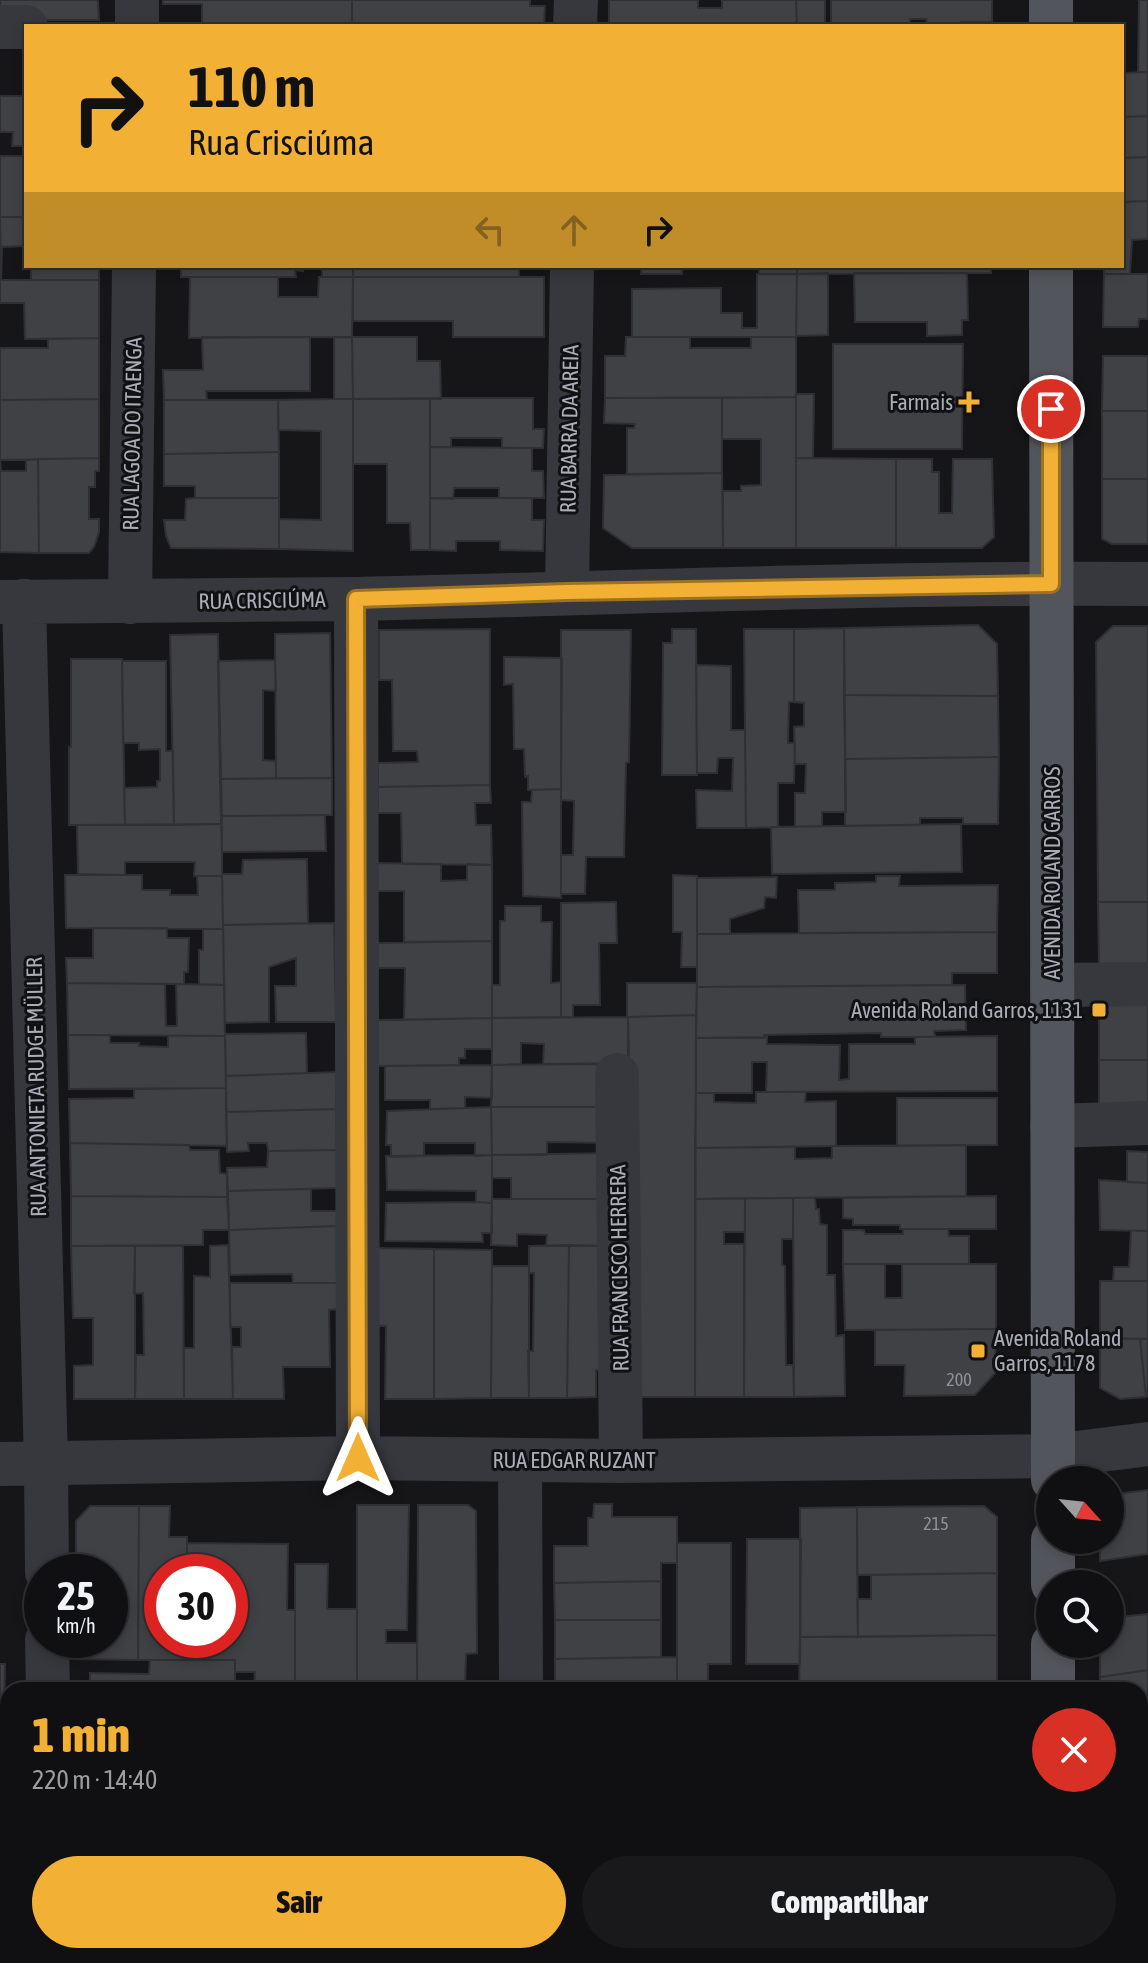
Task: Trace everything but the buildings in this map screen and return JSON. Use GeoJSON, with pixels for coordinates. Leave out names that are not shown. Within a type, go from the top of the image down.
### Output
{"type":"FeatureCollection","features":[{"type":"Feature","properties":{"kind":"main road"},"geometry":{"type":"LineString","coordinates":[[1051,0],[1051,24]]}},
{"type":"Feature","properties":{"kind":"main road","name":"AVENIDA ROLAND GARROS"},"geometry":{"type":"LineString","coordinates":[[1051,268],[1053,1466]]}},
{"type":"Feature","properties":{"kind":"main road"},"geometry":{"type":"LineString","coordinates":[[1053,1658],[1053,1682]]}},
{"type":"Feature","properties":{"kind":"street"},"geometry":{"type":"LineString","coordinates":[[137,0],[137,24]]}},
{"type":"Feature","properties":{"kind":"street"},"geometry":{"type":"LineString","coordinates":[[575,24],[576,0]]}},
{"type":"Feature","properties":{"kind":"street"},"geometry":{"type":"LineString","coordinates":[[0,27],[24,27]]}},
{"type":"Feature","properties":{"kind":"street","name":"RUA LAGOA DO ITAENGA"},"geometry":{"type":"LineString","coordinates":[[130,602],[134,268]]}},
{"type":"Feature","properties":{"kind":"street","name":"RUA BARRA DA AREIA"},"geometry":{"type":"LineString","coordinates":[[567,592],[572,268]]}},
{"type":"Feature","properties":{"kind":"street","name":"RUA CRISCIÚMA"},"geometry":{"type":"LineString","coordinates":[[12,601],[356,599],[567,592],[1148,584]]}},
{"type":"Feature","properties":{"kind":"street"},"geometry":{"type":"LineString","coordinates":[[356,599],[358,1458]]}},
{"type":"Feature","properties":{"kind":"street","name":"RUA ANTONIETA RUDGE MÜLLER"},"geometry":{"type":"LineString","coordinates":[[12,601],[46,1464],[47,1554]]}},
{"type":"Feature","properties":{"kind":"street"},"geometry":{"type":"LineString","coordinates":[[1052,985],[1148,984]]}},
{"type":"Feature","properties":{"kind":"street","name":"RUA FRANCISCO HERRERA"},"geometry":{"type":"LineString","coordinates":[[617,1075],[621,1461]]}},
{"type":"Feature","properties":{"kind":"street"},"geometry":{"type":"LineString","coordinates":[[1052,1126],[1148,1123]]}},
{"type":"Feature","properties":{"kind":"street","name":"RUA EDGAR RUZANT"},"geometry":{"type":"LineString","coordinates":[[1061,1466],[1148,1444]]}},
{"type":"Feature","properties":{"kind":"street","name":"RUA EDGAR RUZANT"},"geometry":{"type":"LineString","coordinates":[[0,1464],[358,1458],[1036,1468]]}},
{"type":"Feature","properties":{"kind":"street"},"geometry":{"type":"LineString","coordinates":[[520,1460],[521,1682]]}},
{"type":"Feature","properties":{"kind":"street"},"geometry":{"type":"LineString","coordinates":[[47,1658],[48,1682]]}},
{"type":"Feature","properties":{"kind":"place","name":"Farmais"},"geometry":{"type":"Point","coordinates":[969,402]}},
{"type":"Feature","properties":{"kind":"place","name":"Avenida Roland Garros, 1131"},"geometry":{"type":"Point","coordinates":[1099,1010]}},
{"type":"Feature","properties":{"kind":"place","name":"Avenida Roland Garros, 1178"},"geometry":{"type":"Point","coordinates":[978,1351]}},
{"type":"Feature","properties":{"kind":"route"},"geometry":{"type":"LineString","coordinates":[[358,1458],[356,599],[567,592],[1051,584],[1051,409]]}}]}
